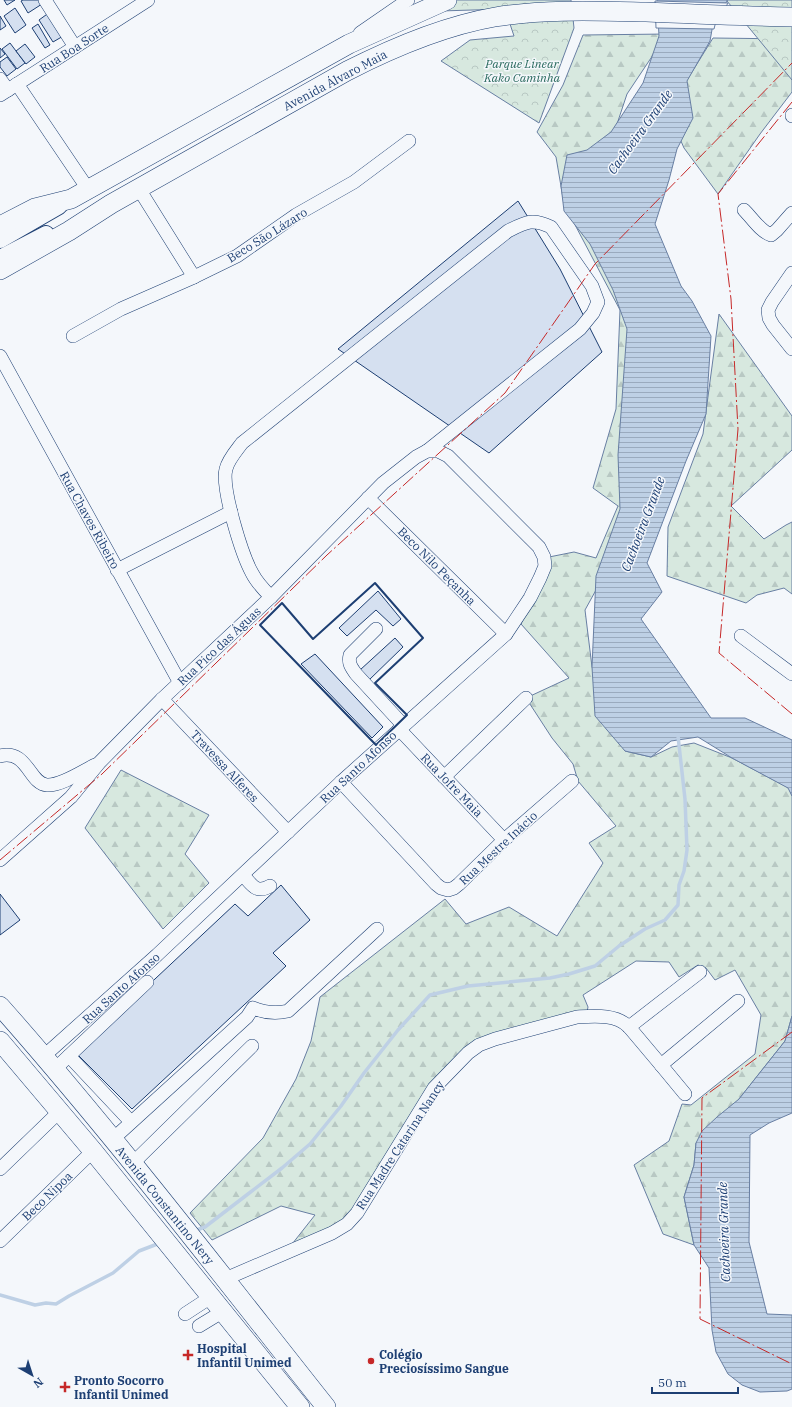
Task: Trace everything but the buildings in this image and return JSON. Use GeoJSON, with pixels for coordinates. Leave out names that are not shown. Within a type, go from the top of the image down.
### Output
{"type":"FeatureCollection","features":[{"type":"Feature","properties":{"kind":"highway","name":"Avenida Álvaro Maia"},"geometry":{"type":"LineString","coordinates":[[71,199],[349,44],[447,0]]}},
{"type":"Feature","properties":{"kind":"highway","name":"Avenida Álvaro Maia"},"geometry":{"type":"LineString","coordinates":[[0,270],[69,232],[112,204],[347,71],[380,54],[420,38],[451,28],[494,18],[534,12],[578,10],[792,17]]}},
{"type":"Feature","properties":{"kind":"highway"},"geometry":{"type":"LineString","coordinates":[[0,226],[35,208],[71,199]]}},
{"type":"Feature","properties":{"kind":"highway","name":"Avenida Constantino Nery"},"geometry":{"type":"LineString","coordinates":[[0,1006],[133,1163],[326,1407]]}},
{"type":"Feature","properties":{"kind":"highway","name":"Avenida Constantino Nery"},"geometry":{"type":"LineString","coordinates":[[0,1041],[93,1151],[300,1407]]}},
{"type":"Feature","properties":{"kind":"main road","name":"Avenida Álvaro Maia"},"geometry":{"type":"LineString","coordinates":[[0,240],[71,199]]}},
{"type":"Feature","properties":{"kind":"main road"},"geometry":{"type":"LineString","coordinates":[[0,258],[51,231],[112,204]]}},
{"type":"Feature","properties":{"kind":"street"},"geometry":{"type":"LineString","coordinates":[[45,0],[75,47]]}},
{"type":"Feature","properties":{"kind":"street","name":"Rua Boa Sorte"},"geometry":{"type":"LineString","coordinates":[[8,90],[148,0]]}},
{"type":"Feature","properties":{"kind":"street","name":"Avenida Álvaro Maia"},"geometry":{"type":"LineString","coordinates":[[349,44],[364,29],[408,0]]}},
{"type":"Feature","properties":{"kind":"street"},"geometry":{"type":"LineString","coordinates":[[0,79],[88,189]]}},
{"type":"Feature","properties":{"kind":"street","name":"Beco São Lázaro"},"geometry":{"type":"LineString","coordinates":[[73,336],[121,309],[194,277],[237,256],[296,215],[354,182],[409,140]]}},
{"type":"Feature","properties":{"kind":"street"},"geometry":{"type":"LineString","coordinates":[[139,189],[194,277]]}},
{"type":"Feature","properties":{"kind":"street"},"geometry":{"type":"LineString","coordinates":[[744,210],[760,227],[771,235],[778,230],[792,212]]}},
{"type":"Feature","properties":{"kind":"street","name":"Rua Pico das Águas"},"geometry":{"type":"LineString","coordinates":[[0,860],[71,797],[99,762],[162,699],[271,597],[368,498],[416,457],[427,451],[580,329],[593,313],[598,302],[592,286],[551,227],[540,222],[527,221],[508,231],[242,443],[228,464],[226,470],[226,485],[231,512],[242,551],[252,573],[257,582],[271,597]]}},
{"type":"Feature","properties":{"kind":"street"},"geometry":{"type":"LineString","coordinates":[[792,273],[768,310],[769,318],[773,325],[792,349]]}},
{"type":"Feature","properties":{"kind":"street","name":"Rua Chaves Ribeiro"},"geometry":{"type":"LineString","coordinates":[[0,356],[180,683]]}},
{"type":"Feature","properties":{"kind":"street","name":"Rua Santo Afonso"},"geometry":{"type":"LineString","coordinates":[[49,1062],[145,966],[288,832],[401,727],[506,634],[530,598],[545,566],[544,557],[539,547],[448,456],[438,451],[427,451]]}},
{"type":"Feature","properties":{"kind":"street","name":"Beco Nilo Peçanha"},"geometry":{"type":"LineString","coordinates":[[368,498],[506,634]]}},
{"type":"Feature","properties":{"kind":"street"},"geometry":{"type":"LineString","coordinates":[[117,570],[231,512]]}},
{"type":"Feature","properties":{"kind":"street","name":"Rua Jofre Maia"},"geometry":{"type":"LineString","coordinates":[[376,629],[350,655],[348,659],[350,666],[444,776],[504,840]]}},
{"type":"Feature","properties":{"kind":"street"},"geometry":{"type":"LineString","coordinates":[[741,636],[792,674]]}},
{"type":"Feature","properties":{"kind":"street"},"geometry":{"type":"LineString","coordinates":[[444,776],[526,698]]}},
{"type":"Feature","properties":{"kind":"street","name":"Travessa Alferes"},"geometry":{"type":"LineString","coordinates":[[162,699],[288,832]]}},
{"type":"Feature","properties":{"kind":"street"},"geometry":{"type":"LineString","coordinates":[[0,756],[13,756],[19,759],[39,782],[48,786],[68,779],[99,762]]}},
{"type":"Feature","properties":{"kind":"street","name":"Rua Mestre Inácio"},"geometry":{"type":"LineString","coordinates":[[342,782],[425,873],[441,888],[448,890],[454,888],[504,840],[572,781]]}},
{"type":"Feature","properties":{"kind":"street"},"geometry":{"type":"LineString","coordinates":[[243,875],[257,889],[261,890],[270,886]]}},
{"type":"Feature","properties":{"kind":"street"},"geometry":{"type":"LineString","coordinates":[[113,1139],[247,1017],[253,1008],[263,1012],[277,1014],[288,1011],[377,929]]}},
{"type":"Feature","properties":{"kind":"street"},"geometry":{"type":"LineString","coordinates":[[629,1027],[700,972]]}},
{"type":"Feature","properties":{"kind":"street"},"geometry":{"type":"LineString","coordinates":[[49,1062],[69,1056],[147,982]]}},
{"type":"Feature","properties":{"kind":"street"},"geometry":{"type":"LineString","coordinates":[[661,1065],[738,1001]]}},
{"type":"Feature","properties":{"kind":"street","name":"Rua Madre Catarina Nancy"},"geometry":{"type":"LineString","coordinates":[[225,1279],[332,1234],[347,1224],[357,1213],[434,1088],[468,1053],[479,1045],[495,1039],[577,1017],[591,1016],[618,1020],[629,1027],[685,1094]]}},
{"type":"Feature","properties":{"kind":"street"},"geometry":{"type":"LineString","coordinates":[[133,1163],[252,1046]]}},
{"type":"Feature","properties":{"kind":"street"},"geometry":{"type":"LineString","coordinates":[[69,1056],[132,1122]]}},
{"type":"Feature","properties":{"kind":"street"},"geometry":{"type":"LineString","coordinates":[[0,1169],[60,1111]]}},
{"type":"Feature","properties":{"kind":"street","name":"Beco Nipoa"},"geometry":{"type":"LineString","coordinates":[[0,1241],[93,1151]]}},
{"type":"Feature","properties":{"kind":"street"},"geometry":{"type":"LineString","coordinates":[[185,1314],[210,1297]]}},
{"type":"Feature","properties":{"kind":"street"},"geometry":{"type":"LineString","coordinates":[[199,1326],[222,1312]]}},
{"type":"Feature","properties":{"kind":"green space","name":"Parque Linear Kako Caminha"},"geometry":{"type":"Polygon","coordinates":[[[438,0],[571,0],[574,28],[539,123],[441,61],[470,40],[514,36],[505,9],[440,11],[438,0]]]}},
{"type":"Feature","properties":{"kind":"green space"},"geometry":{"type":"Polygon","coordinates":[[[792,0],[792,80],[727,1],[792,0]]]}},
{"type":"Feature","properties":{"kind":"green space"},"geometry":{"type":"Polygon","coordinates":[[[667,34],[627,94],[599,178],[661,294],[634,521],[585,610],[592,667],[625,751],[651,757],[672,747],[694,743],[732,758],[789,788],[792,796],[792,1016],[785,1041],[739,1099],[696,1143],[694,1165],[684,1197],[694,1245],[663,1234],[634,1165],[669,1141],[682,1104],[691,1105],[755,1054],[761,1015],[735,970],[715,980],[706,968],[698,965],[679,977],[669,962],[636,961],[583,995],[588,1007],[586,1017],[495,1039],[434,1088],[347,1224],[285,1253],[315,1215],[281,1206],[212,1240],[190,1213],[263,1138],[296,1079],[311,1041],[320,997],[445,899],[466,924],[509,907],[557,936],[603,863],[589,843],[616,826],[578,781],[573,764],[552,738],[526,698],[569,678],[521,624],[549,557],[574,552],[596,558],[618,506],[593,488],[616,409],[620,310],[564,204],[556,157],[537,132],[563,85],[583,35],[667,34]]]}},
{"type":"Feature","properties":{"kind":"green space"},"geometry":{"type":"Polygon","coordinates":[[[713,38],[792,39],[792,92],[760,134],[718,194],[684,148],[670,116],[679,93],[713,38]]]}},
{"type":"Feature","properties":{"kind":"green space"},"geometry":{"type":"Polygon","coordinates":[[[719,314],[792,416],[792,450],[731,506],[764,539],[792,522],[792,594],[784,588],[757,595],[746,603],[667,576],[668,527],[703,434],[719,314]]]}},
{"type":"Feature","properties":{"kind":"green space"},"geometry":{"type":"Polygon","coordinates":[[[121,770],[209,815],[185,854],[209,883],[163,929],[85,828],[121,770]]]}},
{"type":"Feature","properties":{"kind":"water","name":"Cachoeira Grande"},"geometry":{"type":"Polygon","coordinates":[[[657,0],[727,1],[713,24],[710,41],[687,81],[693,118],[677,149],[655,224],[681,286],[692,301],[711,336],[706,414],[686,461],[647,563],[662,592],[641,619],[711,718],[745,718],[792,740],[792,796],[788,788],[732,758],[698,737],[671,741],[651,757],[625,751],[595,716],[592,667],[596,576],[620,509],[618,455],[627,329],[613,290],[590,244],[564,211],[561,186],[567,155],[587,150],[611,132],[643,83],[659,36],[657,0]]]}},
{"type":"Feature","properties":{"kind":"water","name":"Cachoeira Grande"},"geometry":{"type":"Polygon","coordinates":[[[792,1016],[792,1113],[769,1123],[750,1135],[749,1242],[767,1314],[792,1315],[792,1389],[787,1391],[760,1392],[742,1385],[728,1374],[716,1352],[712,1330],[709,1268],[694,1245],[684,1197],[694,1165],[696,1143],[702,1131],[739,1099],[785,1041],[792,1016]]]}},
{"type":"Feature","properties":{"kind":"pier"},"geometry":{"type":"Polygon","coordinates":[[[655,1],[728,3],[714,29],[656,28],[655,1]]]}},
{"type":"Feature","properties":{"kind":"waterway"},"geometry":{"type":"LineString","coordinates":[[194,1231],[205,1227],[282,1168],[310,1144],[341,1106],[364,1073],[398,1030],[430,995],[468,986],[550,978],[595,966],[619,946],[645,929],[665,920],[678,905],[679,885],[684,871],[687,850],[685,799],[678,736]]}},
{"type":"Feature","properties":{"kind":"waterway"},"geometry":{"type":"LineString","coordinates":[[0,1295],[35,1305],[46,1303],[56,1304],[113,1273],[139,1251],[160,1243]]}},
{"type":"Feature","properties":{"kind":"wall"},"geometry":{"type":"LineString","coordinates":[[375,583],[423,638],[375,683],[407,715],[376,745],[260,625],[282,603],[313,639],[375,583]]}},
{"type":"Feature","properties":{"kind":"power"},"geometry":{"type":"LineString","coordinates":[[0,860],[102,774],[327,555],[505,393],[595,264],[792,63]]}},
{"type":"Feature","properties":{"kind":"power"},"geometry":{"type":"LineString","coordinates":[[792,102],[718,194],[731,299],[738,429],[719,653],[792,714]]}},
{"type":"Feature","properties":{"kind":"power"},"geometry":{"type":"LineString","coordinates":[[792,1032],[702,1098],[700,1319],[792,1364]]}},
{"type":"Feature","properties":{"kind":"place","name":"Hospital Infantil Unimed"},"geometry":{"type":"Point","coordinates":[188,1355]}},
{"type":"Feature","properties":{"kind":"place","name":"Colégio Preciosíssimo Sangue"},"geometry":{"type":"Point","coordinates":[371,1361]}},
{"type":"Feature","properties":{"kind":"place","name":"Pronto Socorro Infantil Unimed"},"geometry":{"type":"Point","coordinates":[65,1387]}}]}
